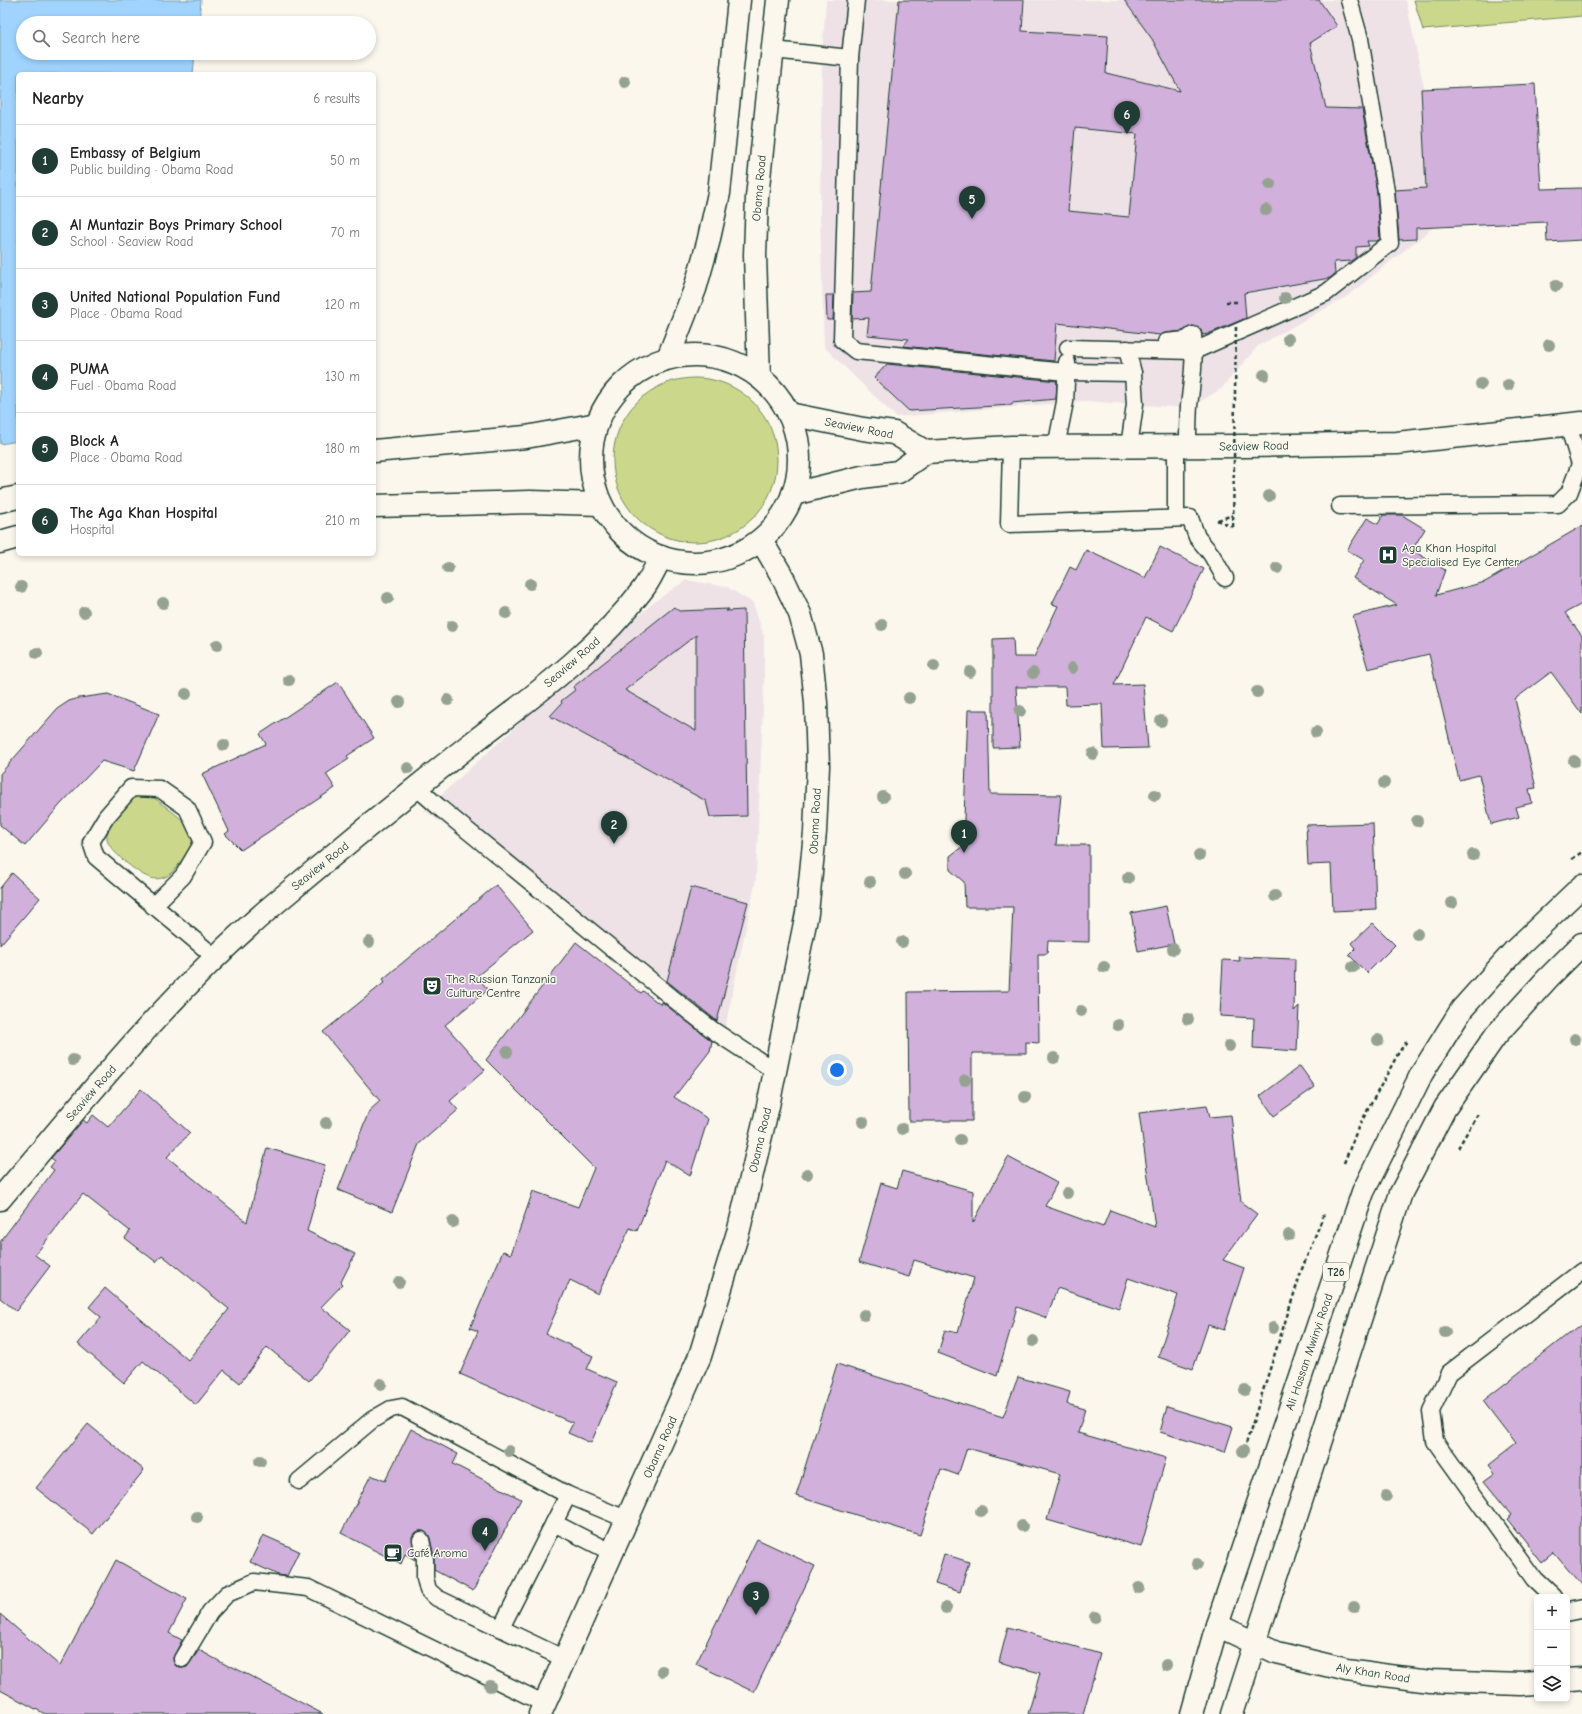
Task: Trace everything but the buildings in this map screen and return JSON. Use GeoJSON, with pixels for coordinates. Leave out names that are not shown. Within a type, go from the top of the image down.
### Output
{"type":"FeatureCollection","features":[{"type":"Feature","properties":{"kind":"main road"},"geometry":{"type":"LineString","coordinates":[[668,358],[695,290],[708,243],[719,193],[739,0]]}},
{"type":"Feature","properties":{"kind":"main road","name":"Obama Road"},"geometry":{"type":"LineString","coordinates":[[759,377],[755,255],[757,197],[778,0]]}},
{"type":"Feature","properties":{"kind":"main road"},"geometry":{"type":"LineString","coordinates":[[692,355],[716,357],[739,364],[759,377],[776,394],[789,414],[796,433],[799,453],[798,474],[793,494],[775,527],[761,540],[743,552],[703,563],[682,563],[661,557],[642,548],[626,537],[612,521],[602,504],[594,485],[591,464],[592,444],[597,424],[605,406],[617,389],[632,375],[649,365],[668,358],[692,355]]}},
{"type":"Feature","properties":{"kind":"main road","name":"Seaview Road"},"geometry":{"type":"LineString","coordinates":[[789,414],[863,429],[894,433],[926,452],[1011,447],[1129,447],[1397,443],[1575,424]]}},
{"type":"Feature","properties":{"kind":"main road"},"geometry":{"type":"LineString","coordinates":[[376,451],[526,437],[597,424]]}},
{"type":"Feature","properties":{"kind":"main road"},"geometry":{"type":"LineString","coordinates":[[793,494],[862,477],[898,472],[926,452]]}},
{"type":"Feature","properties":{"kind":"main road"},"geometry":{"type":"LineString","coordinates":[[0,501],[16,497]]}},
{"type":"Feature","properties":{"kind":"main road"},"geometry":{"type":"LineString","coordinates":[[376,506],[530,502],[602,504]]}},
{"type":"Feature","properties":{"kind":"main road"},"geometry":{"type":"LineString","coordinates":[[0,542],[16,538]]}},
{"type":"Feature","properties":{"kind":"main road","name":"Obama Road"},"geometry":{"type":"LineString","coordinates":[[543,1709],[700,1356],[739,1229],[775,1071],[807,913],[815,832],[818,766],[816,702],[811,654],[800,614],[782,576],[761,540]]}},
{"type":"Feature","properties":{"kind":"main road","name":"Seaview Road"},"geometry":{"type":"LineString","coordinates":[[0,1199],[157,1017],[216,958],[270,907],[416,787],[570,666],[598,640],[625,611],[645,587],[661,557]]}},
{"type":"Feature","properties":{"kind":"main road","name":"Ali Hassan Mwinyi Road"},"geometry":{"type":"LineString","coordinates":[[1192,1714],[1217,1626],[1363,1192],[1422,1074],[1462,1009],[1514,951],[1582,886]]}},
{"type":"Feature","properties":{"kind":"main road"},"geometry":{"type":"LineString","coordinates":[[1232,1714],[1401,1193],[1445,1108],[1496,1035],[1548,978],[1582,944]]}},
{"type":"Feature","properties":{"kind":"main road","name":"Aly Khan Road"},"geometry":{"type":"LineString","coordinates":[[1217,1626],[1276,1653],[1347,1670],[1429,1681],[1522,1684],[1534,1682]]}},
{"type":"Feature","properties":{"kind":"main road"},"geometry":{"type":"LineString","coordinates":[[1570,1680],[1582,1679]]}},
{"type":"Feature","properties":{"kind":"lane"},"geometry":{"type":"LineString","coordinates":[[856,0],[850,58],[842,340],[856,351],[1066,372],[1133,373]]}},
{"type":"Feature","properties":{"kind":"lane"},"geometry":{"type":"LineString","coordinates":[[1068,348],[1194,351],[1326,293],[1390,243],[1386,190],[1360,39],[1349,0]]}},
{"type":"Feature","properties":{"kind":"lane"},"geometry":{"type":"LineString","coordinates":[[773,50],[850,58]]}},
{"type":"Feature","properties":{"kind":"lane"},"geometry":{"type":"LineString","coordinates":[[1068,348],[1096,346],[1134,339],[1175,342],[1186,340],[1192,335],[1194,351],[1193,374],[1182,446],[1176,518]]}},
{"type":"Feature","properties":{"kind":"lane"},"geometry":{"type":"LineString","coordinates":[[1056,447],[1065,402],[1068,348]]}},
{"type":"Feature","properties":{"kind":"lane"},"geometry":{"type":"LineString","coordinates":[[1127,349],[1133,373],[1135,404],[1129,447]]}},
{"type":"Feature","properties":{"kind":"lane"},"geometry":{"type":"LineString","coordinates":[[1340,506],[1558,504],[1569,493],[1580,464],[1575,424]]}},
{"type":"Feature","properties":{"kind":"lane"},"geometry":{"type":"LineString","coordinates":[[1011,447],[1009,524],[1190,518],[1197,537],[1211,554],[1225,578]]}},
{"type":"Feature","properties":{"kind":"lane"},"geometry":{"type":"LineString","coordinates":[[416,787],[692,1014],[775,1071]]}},
{"type":"Feature","properties":{"kind":"lane"},"geometry":{"type":"LineString","coordinates":[[153,906],[183,876],[203,842],[187,808],[160,789],[130,788],[106,817],[91,842],[96,857],[153,906],[216,958]]}},
{"type":"Feature","properties":{"kind":"lane"},"geometry":{"type":"LineString","coordinates":[[1550,1594],[1534,1579],[1435,1441],[1431,1411],[1449,1373],[1582,1271]]}},
{"type":"Feature","properties":{"kind":"lane"},"geometry":{"type":"LineString","coordinates":[[299,1481],[372,1420],[391,1408],[402,1408],[568,1495],[628,1520]]}},
{"type":"Feature","properties":{"kind":"lane"},"geometry":{"type":"LineString","coordinates":[[501,1628],[568,1495]]}},
{"type":"Feature","properties":{"kind":"lane"},"geometry":{"type":"LineString","coordinates":[[554,1523],[613,1554]]}},
{"type":"Feature","properties":{"kind":"lane"},"geometry":{"type":"LineString","coordinates":[[421,1540],[425,1559],[425,1578],[428,1590],[437,1598],[565,1659]]}},
{"type":"Feature","properties":{"kind":"lane"},"geometry":{"type":"LineString","coordinates":[[182,1660],[210,1612],[227,1594],[254,1582],[308,1588],[543,1709]]}},
{"type":"Feature","properties":{"kind":"lane"},"geometry":{"type":"LineString","coordinates":[[1570,1610],[1582,1608]]}},
{"type":"Feature","properties":{"kind":"path"},"geometry":{"type":"LineString","coordinates":[[1226,302],[1245,302]]}},
{"type":"Feature","properties":{"kind":"path"},"geometry":{"type":"LineString","coordinates":[[1233,515],[1217,520],[1233,527],[1236,326]]}},
{"type":"Feature","properties":{"kind":"path"},"geometry":{"type":"LineString","coordinates":[[1456,1152],[1479,1112]]}},
{"type":"Feature","properties":{"kind":"shaded area"},"geometry":{"type":"Polygon","coordinates":[[[826,0],[1406,0],[1450,214],[1346,297],[1258,346],[1221,389],[1189,408],[1083,401],[896,417],[824,347],[820,213],[822,56],[826,0]]]}},
{"type":"Feature","properties":{"kind":"shaded area"},"geometry":{"type":"Polygon","coordinates":[[[686,580],[727,587],[753,603],[764,636],[764,681],[756,879],[725,1029],[718,1041],[572,922],[424,810],[654,602],[686,580]]]}},
{"type":"Feature","properties":{"kind":"green space"},"geometry":{"type":"Polygon","coordinates":[[[1414,0],[1582,0],[1582,16],[1423,30],[1414,0]]]}},
{"type":"Feature","properties":{"kind":"green space"},"geometry":{"type":"Polygon","coordinates":[[[687,378],[703,378],[719,381],[734,388],[747,396],[759,408],[774,436],[777,460],[776,476],[771,491],[759,512],[747,524],[719,539],[703,542],[687,542],[671,539],[656,532],[643,524],[631,512],[616,484],[613,468],[613,452],[616,436],[623,421],[631,408],[643,396],[671,381],[687,378]]]}},
{"type":"Feature","properties":{"kind":"green space"},"geometry":{"type":"Polygon","coordinates":[[[136,795],[148,795],[155,798],[178,816],[188,827],[191,833],[191,847],[174,870],[163,878],[152,879],[137,871],[112,849],[107,839],[108,829],[126,803],[136,795]]]}},
{"type":"Feature","properties":{"kind":"water"},"geometry":{"type":"Polygon","coordinates":[[[0,0],[201,0],[200,16],[16,16],[16,60],[194,60],[193,72],[16,72],[16,441],[0,444],[0,0]]]}},
{"type":"Feature","properties":{"kind":"place","name":"The Aga Khan Hospital"},"geometry":{"type":"Point","coordinates":[1127,134]}},
{"type":"Feature","properties":{"kind":"place","name":"Block A"},"geometry":{"type":"Point","coordinates":[972,219]}},
{"type":"Feature","properties":{"kind":"place","name":"Aga Khan Hospital Specialised Eye Center"},"geometry":{"type":"Point","coordinates":[1388,555]}},
{"type":"Feature","properties":{"kind":"place","name":"Al Muntazir Boys Primary School"},"geometry":{"type":"Point","coordinates":[614,844]}},
{"type":"Feature","properties":{"kind":"place","name":"Embassy of Belgium"},"geometry":{"type":"Point","coordinates":[964,853]}},
{"type":"Feature","properties":{"kind":"place","name":"The Russian Tanzania Culture Centre"},"geometry":{"type":"Point","coordinates":[432,986]}},
{"type":"Feature","properties":{"kind":"place","name":"PUMA"},"geometry":{"type":"Point","coordinates":[485,1551]}},
{"type":"Feature","properties":{"kind":"place","name":"Café Aroma"},"geometry":{"type":"Point","coordinates":[393,1553]}},
{"type":"Feature","properties":{"kind":"place","name":"United National Population Fund"},"geometry":{"type":"Point","coordinates":[756,1615]}}]}
